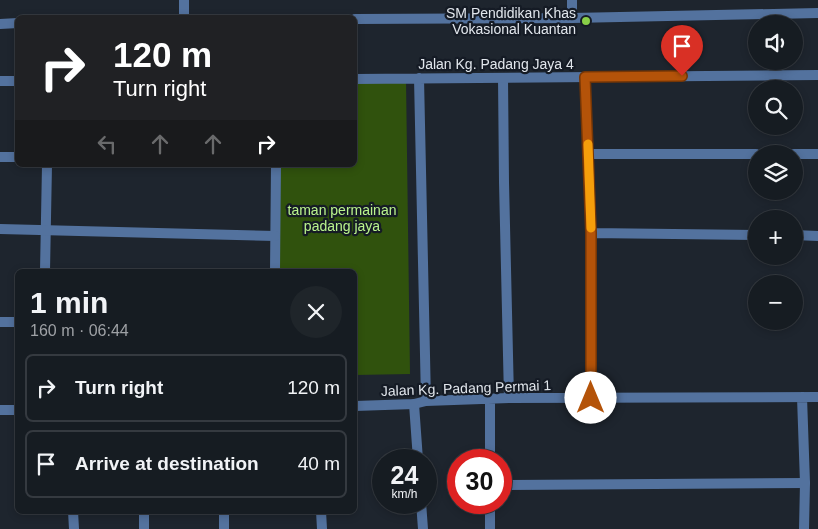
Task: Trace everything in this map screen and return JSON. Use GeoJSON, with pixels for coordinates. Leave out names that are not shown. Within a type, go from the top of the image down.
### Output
{"type":"FeatureCollection","features":[{"type":"Feature","properties":{"kind":"street"},"geometry":{"type":"LineString","coordinates":[[184,0],[184,15]]}},
{"type":"Feature","properties":{"kind":"street"},"geometry":{"type":"LineString","coordinates":[[572,0],[572,18]]}},
{"type":"Feature","properties":{"kind":"street"},"geometry":{"type":"LineString","coordinates":[[357,19],[572,18],[818,13]]}},
{"type":"Feature","properties":{"kind":"street"},"geometry":{"type":"LineString","coordinates":[[0,24],[15,23]]}},
{"type":"Feature","properties":{"kind":"street","name":"Jalan Kg. Padang Jaya 4"},"geometry":{"type":"LineString","coordinates":[[357,79],[818,75]]}},
{"type":"Feature","properties":{"kind":"street"},"geometry":{"type":"LineString","coordinates":[[585,77],[591,233],[591,398]]}},
{"type":"Feature","properties":{"kind":"street"},"geometry":{"type":"LineString","coordinates":[[419,78],[426,401]]}},
{"type":"Feature","properties":{"kind":"street"},"geometry":{"type":"LineString","coordinates":[[503,78],[510,398]]}},
{"type":"Feature","properties":{"kind":"street"},"geometry":{"type":"LineString","coordinates":[[0,81],[15,81]]}},
{"type":"Feature","properties":{"kind":"street"},"geometry":{"type":"LineString","coordinates":[[588,154],[748,154]]}},
{"type":"Feature","properties":{"kind":"street"},"geometry":{"type":"LineString","coordinates":[[803,154],[818,154]]}},
{"type":"Feature","properties":{"kind":"street"},"geometry":{"type":"LineString","coordinates":[[0,157],[15,157]]}},
{"type":"Feature","properties":{"kind":"street"},"geometry":{"type":"LineString","coordinates":[[45,269],[46,167]]}},
{"type":"Feature","properties":{"kind":"street"},"geometry":{"type":"LineString","coordinates":[[274,269],[276,167]]}},
{"type":"Feature","properties":{"kind":"street"},"geometry":{"type":"LineString","coordinates":[[0,229],[275,236]]}},
{"type":"Feature","properties":{"kind":"street"},"geometry":{"type":"LineString","coordinates":[[591,233],[748,235]]}},
{"type":"Feature","properties":{"kind":"street"},"geometry":{"type":"LineString","coordinates":[[803,235],[818,236]]}},
{"type":"Feature","properties":{"kind":"street"},"geometry":{"type":"LineString","coordinates":[[0,322],[15,322]]}},
{"type":"Feature","properties":{"kind":"street"},"geometry":{"type":"LineString","coordinates":[[802,397],[805,483],[804,529]]}},
{"type":"Feature","properties":{"kind":"street","name":"Jalan Kg. Padang Permai 1"},"geometry":{"type":"LineString","coordinates":[[357,406],[510,398],[818,397]]}},
{"type":"Feature","properties":{"kind":"street"},"geometry":{"type":"LineString","coordinates":[[490,400],[490,449]]}},
{"type":"Feature","properties":{"kind":"street"},"geometry":{"type":"LineString","coordinates":[[414,404],[417,449]]}},
{"type":"Feature","properties":{"kind":"street"},"geometry":{"type":"LineString","coordinates":[[0,410],[15,410]]}},
{"type":"Feature","properties":{"kind":"street"},"geometry":{"type":"LineString","coordinates":[[512,485],[805,483]]}},
{"type":"Feature","properties":{"kind":"street"},"geometry":{"type":"LineString","coordinates":[[73,514],[74,529]]}},
{"type":"Feature","properties":{"kind":"street"},"geometry":{"type":"LineString","coordinates":[[144,514],[144,529]]}},
{"type":"Feature","properties":{"kind":"street"},"geometry":{"type":"LineString","coordinates":[[224,514],[224,529]]}},
{"type":"Feature","properties":{"kind":"street"},"geometry":{"type":"LineString","coordinates":[[321,514],[322,529]]}},
{"type":"Feature","properties":{"kind":"street"},"geometry":{"type":"LineString","coordinates":[[422,514],[423,529]]}},
{"type":"Feature","properties":{"kind":"street"},"geometry":{"type":"LineString","coordinates":[[490,514],[490,529]]}},
{"type":"Feature","properties":{"kind":"green space","name":"taman permainan padang jaya"},"geometry":{"type":"Polygon","coordinates":[[[357,80],[406,80],[410,374],[357,375],[357,269],[278,269],[276,167],[357,167],[357,80]]]}},
{"type":"Feature","properties":{"kind":"slow traffic"},"geometry":{"type":"LineString","coordinates":[[588,144],[591,228]]}},
{"type":"Feature","properties":{"kind":"place","name":"SM Pendidikan Khas Vokasional Kuantan"},"geometry":{"type":"Point","coordinates":[586,21]}},
{"type":"Feature","properties":{"kind":"route"},"geometry":{"type":"LineString","coordinates":[[591,398],[591,233],[585,77],[682,76]]}}]}
